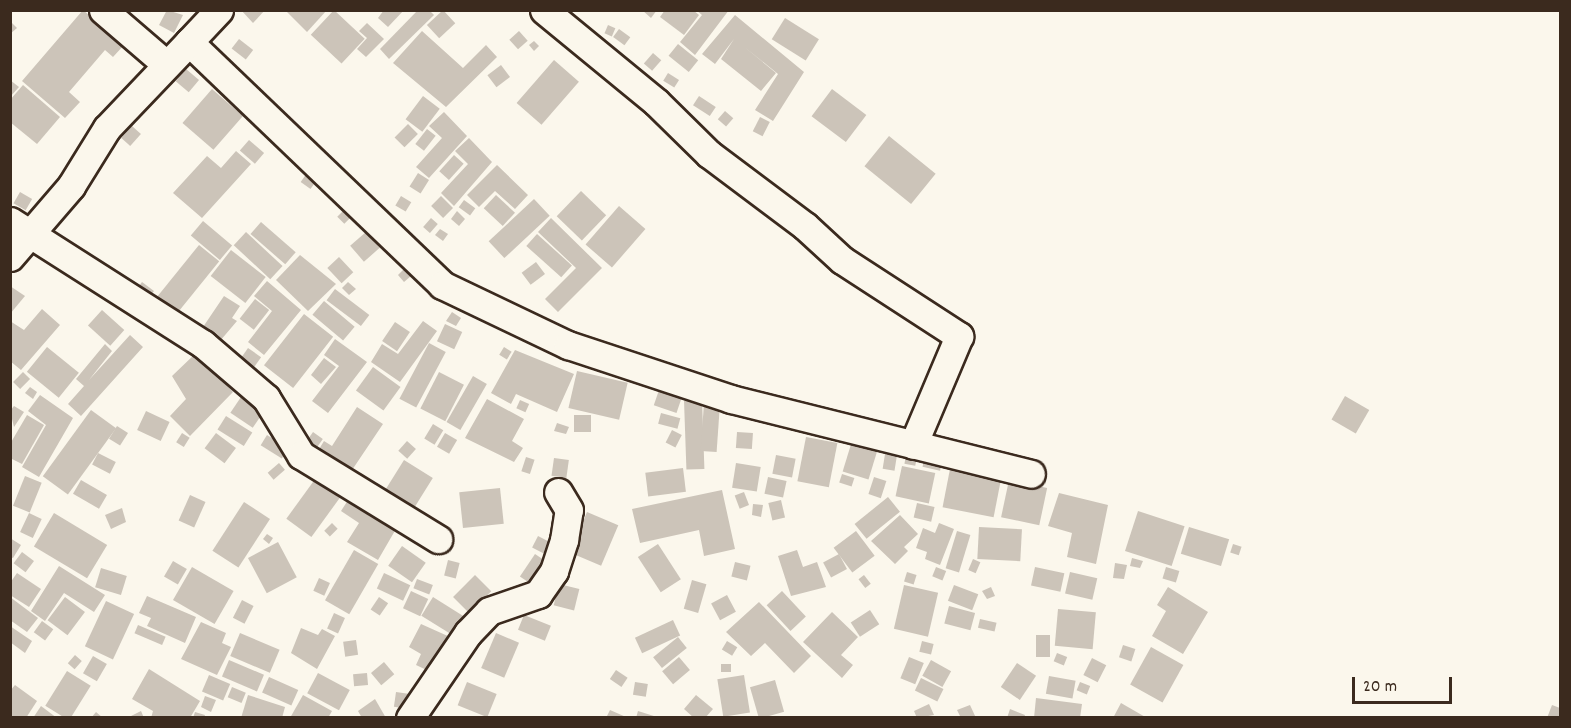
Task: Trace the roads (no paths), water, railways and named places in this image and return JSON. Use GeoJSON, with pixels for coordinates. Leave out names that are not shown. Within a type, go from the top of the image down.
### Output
{"type":"FeatureCollection","features":[{"type":"Feature","properties":{"kind":"street"},"geometry":{"type":"LineString","coordinates":[[103,10],[167,65]]}},
{"type":"Feature","properties":{"kind":"street"},"geometry":{"type":"LineString","coordinates":[[10,257],[20,227],[71,186],[107,128],[219,10]]}},
{"type":"Feature","properties":{"kind":"street"},"geometry":{"type":"LineString","coordinates":[[544,10],[656,102],[709,154],[805,226],[842,260],[959,336],[913,445]]}},
{"type":"Feature","properties":{"kind":"street"},"geometry":{"type":"LineString","coordinates":[[189,42],[442,285],[568,345],[731,399],[1031,474]]}},
{"type":"Feature","properties":{"kind":"street"},"geometry":{"type":"LineString","coordinates":[[20,227],[203,345],[266,398],[301,455],[438,539]]}},
{"type":"Feature","properties":{"kind":"street"},"geometry":{"type":"LineString","coordinates":[[410,717],[468,633],[489,611],[538,594],[554,571],[564,540],[569,510],[558,492]]}}]}
